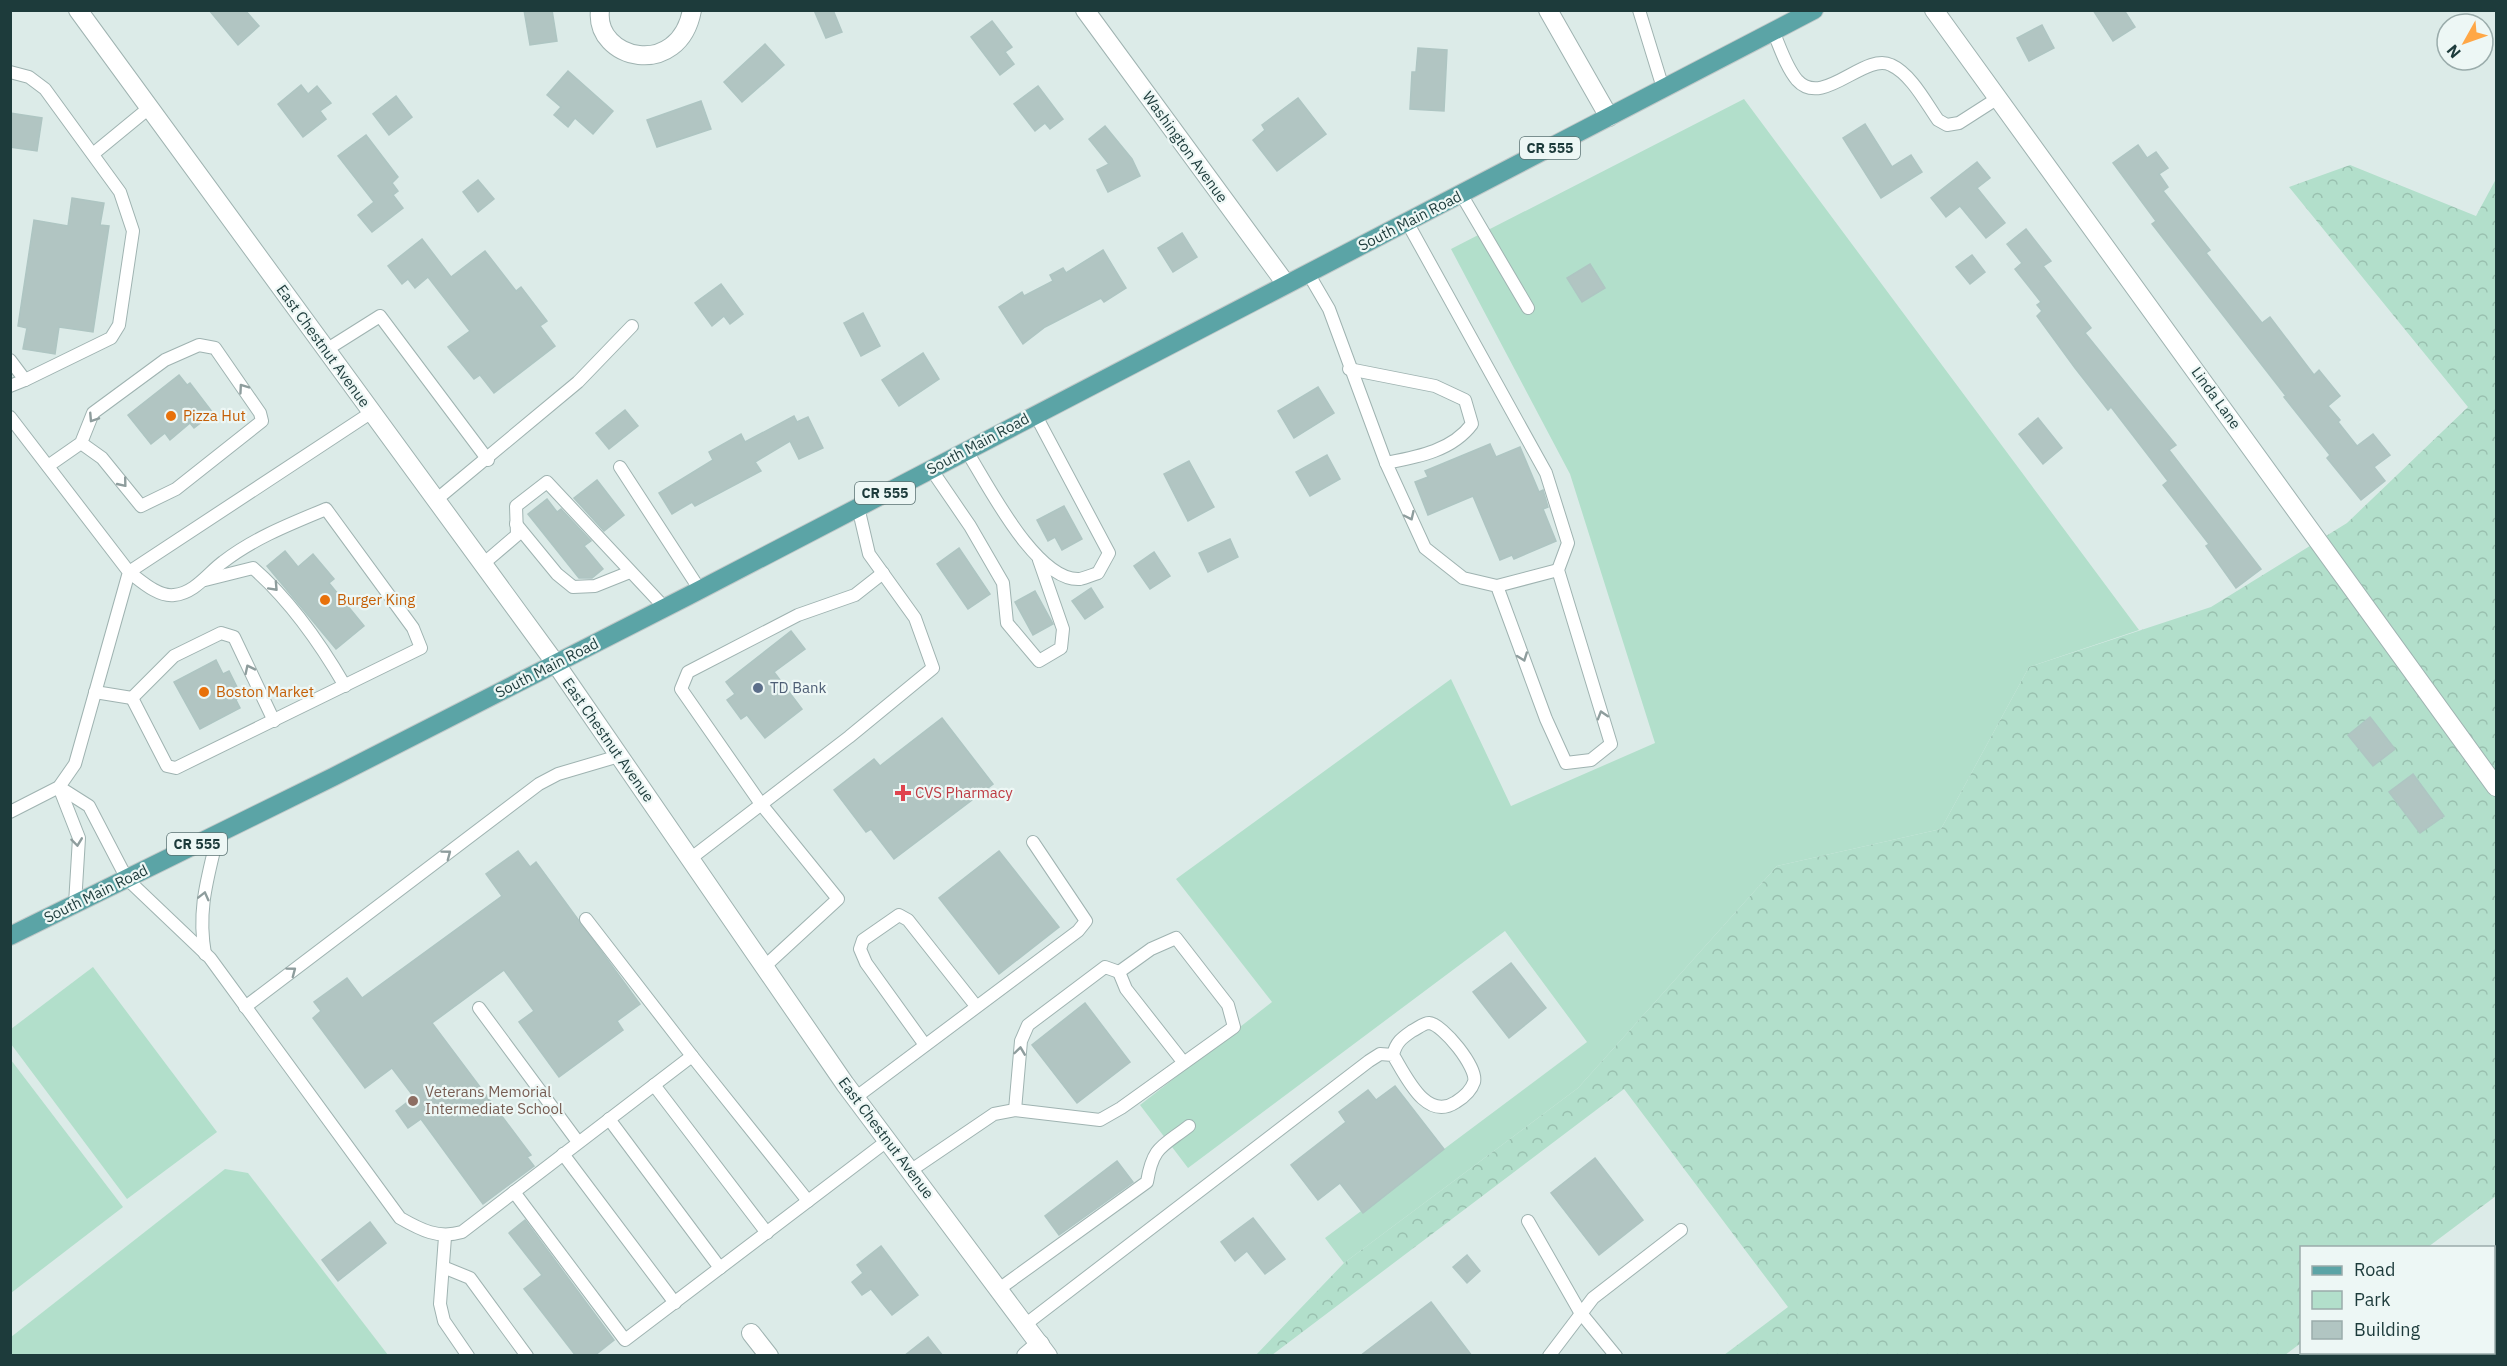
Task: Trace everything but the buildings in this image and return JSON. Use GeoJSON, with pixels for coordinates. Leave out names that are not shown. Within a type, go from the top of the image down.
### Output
{"type":"FeatureCollection","features":[{"type":"Feature","properties":{"kind":"main road","name":"South Main Road"},"geometry":{"type":"LineString","coordinates":[[10,936],[556,664],[1609,117],[1780,22],[1814,10]]}},
{"type":"Feature","properties":{"kind":"street","name":"East Chestnut Avenue"},"geometry":{"type":"LineString","coordinates":[[78,10],[556,664],[855,1098],[1026,1324],[1038,1352]]}},
{"type":"Feature","properties":{"kind":"street"},"geometry":{"type":"LineString","coordinates":[[600,10],[603,30],[613,44],[635,56],[650,57],[670,48],[684,34],[692,10]]}},
{"type":"Feature","properties":{"kind":"street","name":"Washington Avenue"},"geometry":{"type":"LineString","coordinates":[[1085,10],[1286,284]]}},
{"type":"Feature","properties":{"kind":"street"},"geometry":{"type":"LineString","coordinates":[[1548,10],[1609,117]]}},
{"type":"Feature","properties":{"kind":"street","name":"Linda Lane"},"geometry":{"type":"LineString","coordinates":[[1934,10],[2496,787]]}},
{"type":"Feature","properties":{"kind":"street"},"geometry":{"type":"LineString","coordinates":[[751,1333],[769,1356]]}},
{"type":"Feature","properties":{"kind":"lane"},"geometry":{"type":"LineString","coordinates":[[1639,10],[1663,88]]}},
{"type":"Feature","properties":{"kind":"lane"},"geometry":{"type":"LineString","coordinates":[[1780,22],[1798,82],[1810,88],[1826,87],[1872,64],[1889,63],[1901,71],[1938,120],[1947,125],[1959,123],[1998,98]]}},
{"type":"Feature","properties":{"kind":"lane"},"geometry":{"type":"LineString","coordinates":[[10,72],[29,77],[45,89],[120,192],[133,231],[119,326],[111,338],[10,386]]}},
{"type":"Feature","properties":{"kind":"lane"},"geometry":{"type":"LineString","coordinates":[[93,154],[149,108]]}},
{"type":"Feature","properties":{"kind":"lane"},"geometry":{"type":"LineString","coordinates":[[1461,194],[1528,308]]}},
{"type":"Feature","properties":{"kind":"lane"},"geometry":{"type":"LineString","coordinates":[[1407,222],[1546,473],[1568,543],[1558,570],[1611,744],[1591,760],[1566,763],[1546,719],[1497,586]]}},
{"type":"Feature","properties":{"kind":"lane"},"geometry":{"type":"LineString","coordinates":[[1308,273],[1329,309],[1349,369],[1386,463],[1425,548],[1463,578],[1497,586],[1558,570]]}},
{"type":"Feature","properties":{"kind":"lane"},"geometry":{"type":"LineString","coordinates":[[327,350],[380,316],[488,460]]}},
{"type":"Feature","properties":{"kind":"lane"},"geometry":{"type":"LineString","coordinates":[[436,500],[488,460],[578,382],[632,326]]}},
{"type":"Feature","properties":{"kind":"lane"},"geometry":{"type":"LineString","coordinates":[[48,466],[81,443],[93,413],[165,360],[199,345],[215,348],[260,413],[262,421],[176,489],[141,506],[102,458],[81,443]]}},
{"type":"Feature","properties":{"kind":"lane"},"geometry":{"type":"LineString","coordinates":[[10,360],[26,380]]}},
{"type":"Feature","properties":{"kind":"lane"},"geometry":{"type":"LineString","coordinates":[[1349,369],[1435,386],[1465,400],[1472,424],[1461,439],[1423,456],[1386,463]]}},
{"type":"Feature","properties":{"kind":"lane"},"geometry":{"type":"LineString","coordinates":[[10,812],[58,787],[75,764],[129,572],[372,412]]}},
{"type":"Feature","properties":{"kind":"lane"},"geometry":{"type":"LineString","coordinates":[[966,450],[1023,541],[1039,561],[1056,572],[1079,579],[1098,573],[1110,554],[1035,414]]}},
{"type":"Feature","properties":{"kind":"lane"},"geometry":{"type":"LineString","coordinates":[[10,417],[129,572],[154,590],[172,596],[204,581],[253,568],[272,585],[322,646],[345,686]]}},
{"type":"Feature","properties":{"kind":"lane"},"geometry":{"type":"LineString","coordinates":[[620,467],[700,590]]}},
{"type":"Feature","properties":{"kind":"lane"},"geometry":{"type":"LineString","coordinates":[[931,469],[970,526],[1003,583],[1007,623],[1039,661],[1061,648],[1063,629],[1039,561]]}},
{"type":"Feature","properties":{"kind":"lane"},"geometry":{"type":"LineString","coordinates":[[483,564],[514,538],[516,506],[535,489],[547,482],[664,607]]}},
{"type":"Feature","properties":{"kind":"lane"},"geometry":{"type":"LineString","coordinates":[[690,859],[849,737],[933,668],[915,618],[869,554],[858,507]]}},
{"type":"Feature","properties":{"kind":"lane"},"geometry":{"type":"LineString","coordinates":[[132,698],[167,766],[176,768],[421,648],[413,628],[326,509],[273,530],[222,562],[204,581]]}},
{"type":"Feature","properties":{"kind":"lane"},"geometry":{"type":"LineString","coordinates":[[516,524],[557,574],[573,587],[595,586],[630,572]]}},
{"type":"Feature","properties":{"kind":"lane"},"geometry":{"type":"LineString","coordinates":[[764,968],[838,899],[761,804],[681,689],[688,672],[798,615],[855,595],[883,573]]}},
{"type":"Feature","properties":{"kind":"lane"},"geometry":{"type":"LineString","coordinates":[[132,698],[174,656],[221,633],[234,637],[274,721]]}},
{"type":"Feature","properties":{"kind":"lane"},"geometry":{"type":"LineString","coordinates":[[95,692],[132,698]]}},
{"type":"Feature","properties":{"kind":"lane"},"geometry":{"type":"LineString","coordinates":[[245,1007],[539,784],[558,774],[619,756]]}},
{"type":"Feature","properties":{"kind":"lane"},"geometry":{"type":"LineString","coordinates":[[58,787],[89,806],[127,879],[205,954],[400,1218],[423,1231],[446,1237],[462,1232],[692,1056]]}},
{"type":"Feature","properties":{"kind":"lane"},"geometry":{"type":"LineString","coordinates":[[58,787],[79,838],[75,904]]}},
{"type":"Feature","properties":{"kind":"lane"},"geometry":{"type":"LineString","coordinates":[[205,954],[200,927],[201,908],[218,834]]}},
{"type":"Feature","properties":{"kind":"lane"},"geometry":{"type":"LineString","coordinates":[[855,1098],[1078,931],[1086,921],[1033,842]]}},
{"type":"Feature","properties":{"kind":"lane"},"geometry":{"type":"LineString","coordinates":[[925,1045],[866,963],[860,949],[863,940],[898,915],[908,920],[976,1006]]}},
{"type":"Feature","properties":{"kind":"lane"},"geometry":{"type":"LineString","coordinates":[[586,919],[808,1202]]}},
{"type":"Feature","properties":{"kind":"lane"},"geometry":{"type":"LineString","coordinates":[[910,1171],[994,1114],[1015,1110],[1100,1120],[1121,1108],[1234,1027],[1228,1005],[1176,938],[1151,949],[1119,972]]}},
{"type":"Feature","properties":{"kind":"lane"},"geometry":{"type":"LineString","coordinates":[[1015,1110],[1021,1041],[1028,1025],[1105,967],[1119,972],[1126,988],[1184,1063]]}},
{"type":"Feature","properties":{"kind":"lane"},"geometry":{"type":"LineString","coordinates":[[479,1008],[578,1142]]}},
{"type":"Feature","properties":{"kind":"lane"},"geometry":{"type":"LineString","coordinates":[[1428,1023],[1438,1027],[1472,1066],[1475,1077],[1473,1085],[1461,1099],[1448,1108],[1438,1109],[1429,1105],[1393,1055],[1396,1044],[1402,1038],[1428,1023]]}},
{"type":"Feature","properties":{"kind":"lane"},"geometry":{"type":"LineString","coordinates":[[1026,1324],[1369,1061],[1380,1054],[1393,1055]]}},
{"type":"Feature","properties":{"kind":"lane"},"geometry":{"type":"LineString","coordinates":[[654,1085],[766,1233]]}},
{"type":"Feature","properties":{"kind":"lane"},"geometry":{"type":"LineString","coordinates":[[609,1119],[720,1268]]}},
{"type":"Feature","properties":{"kind":"lane"},"geometry":{"type":"LineString","coordinates":[[999,1289],[1147,1182],[1150,1159],[1156,1151],[1189,1126]]}},
{"type":"Feature","properties":{"kind":"lane"},"geometry":{"type":"LineString","coordinates":[[514,1192],[625,1340],[887,1141]]}},
{"type":"Feature","properties":{"kind":"lane"},"geometry":{"type":"LineString","coordinates":[[563,1154],[675,1303]]}},
{"type":"Feature","properties":{"kind":"lane"},"geometry":{"type":"LineString","coordinates":[[1528,1221],[1580,1312],[1617,1356]]}},
{"type":"Feature","properties":{"kind":"lane"},"geometry":{"type":"LineString","coordinates":[[1549,1356],[1580,1312],[1593,1298],[1681,1230]]}},
{"type":"Feature","properties":{"kind":"lane"},"geometry":{"type":"LineString","coordinates":[[446,1237],[440,1304],[444,1321],[468,1356]]}},
{"type":"Feature","properties":{"kind":"lane"},"geometry":{"type":"LineString","coordinates":[[443,1267],[470,1278],[527,1356]]}},
{"type":"Feature","properties":{"kind":"green space"},"geometry":{"type":"Polygon","coordinates":[[[1744,99],[2139,630],[2029,667],[1941,829],[1777,866],[1578,1088],[1344,1263],[1325,1238],[1587,1042],[1505,931],[1188,1168],[1140,1105],[1272,1002],[1176,879],[1451,679],[1511,806],[1655,743],[1570,474],[1451,249],[1744,99]]]}},
{"type":"Feature","properties":{"kind":"green space"},"geometry":{"type":"Polygon","coordinates":[[[2350,165],[2476,216],[2496,179],[2496,1196],[2429,1246],[2300,1246],[2300,1344],[2285,1355],[1724,1355],[1788,1307],[1624,1089],[1272,1355],[1255,1356],[1344,1263],[1578,1088],[1777,866],[1941,829],[2029,667],[2211,607],[2347,523],[2468,407],[2289,187],[2350,165]]]}},
{"type":"Feature","properties":{"kind":"green space"},"geometry":{"type":"Polygon","coordinates":[[[93,967],[217,1132],[127,1199],[11,1044],[11,1029],[93,967]]]}},
{"type":"Feature","properties":{"kind":"green space"},"geometry":{"type":"Polygon","coordinates":[[[11,1060],[123,1207],[11,1293],[11,1060]]]}},
{"type":"Feature","properties":{"kind":"green space"},"geometry":{"type":"Polygon","coordinates":[[[225,1169],[248,1173],[388,1355],[11,1355],[11,1337],[225,1169]]]}},
{"type":"Feature","properties":{"kind":"place","name":"Pizza Hut"},"geometry":{"type":"Point","coordinates":[171,416]}},
{"type":"Feature","properties":{"kind":"place","name":"Burger King"},"geometry":{"type":"Point","coordinates":[325,600]}},
{"type":"Feature","properties":{"kind":"place","name":"TD Bank"},"geometry":{"type":"Point","coordinates":[758,688]}},
{"type":"Feature","properties":{"kind":"place","name":"Boston Market"},"geometry":{"type":"Point","coordinates":[204,692]}},
{"type":"Feature","properties":{"kind":"place","name":"CVS Pharmacy"},"geometry":{"type":"Point","coordinates":[903,793]}},
{"type":"Feature","properties":{"kind":"place","name":"Veterans Memorial Intermediate School"},"geometry":{"type":"Point","coordinates":[413,1101]}}]}
